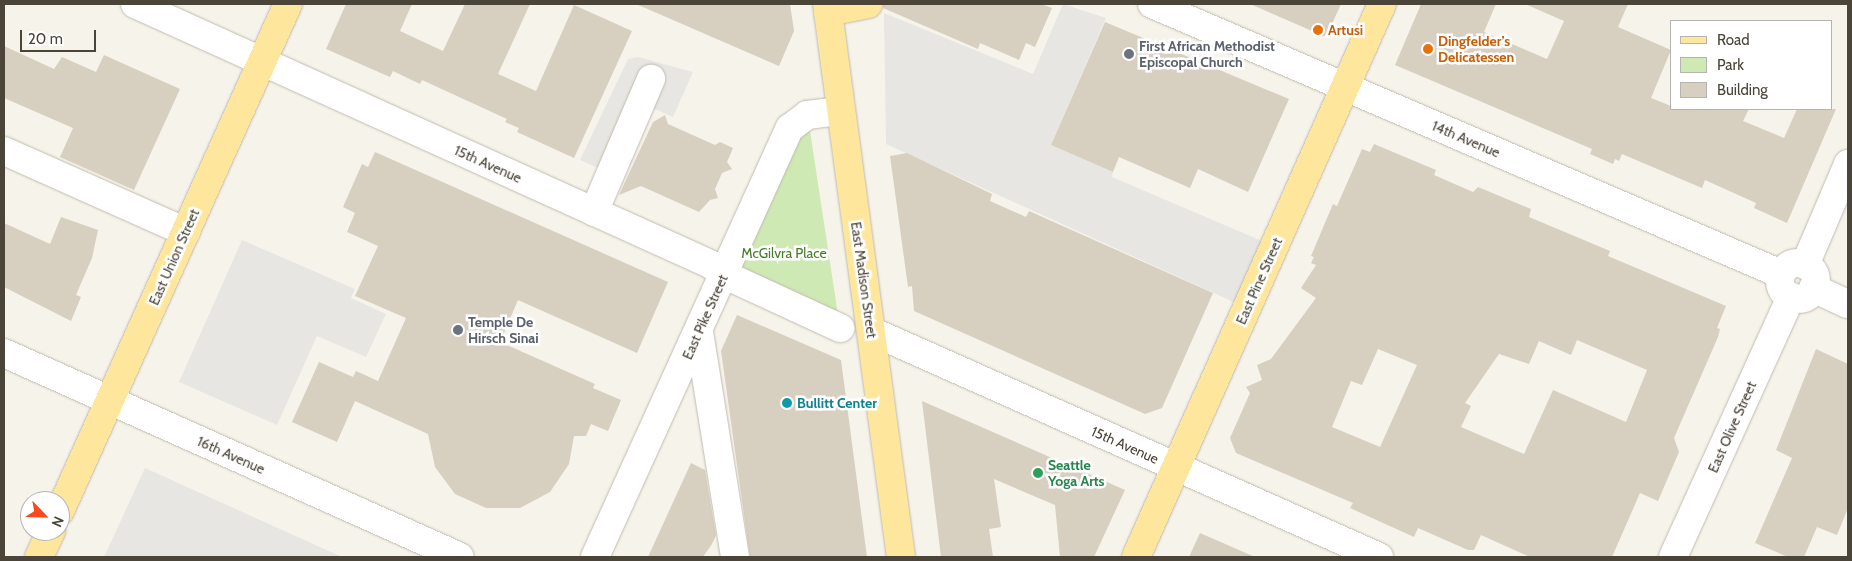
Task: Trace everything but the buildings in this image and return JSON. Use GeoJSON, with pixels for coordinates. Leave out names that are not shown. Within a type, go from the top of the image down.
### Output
{"type":"FeatureCollection","features":[{"type":"Feature","properties":{"kind":"main road","name":"East Union Street"},"geometry":{"type":"LineString","coordinates":[[69,491],[288,4]]}},
{"type":"Feature","properties":{"kind":"main road"},"geometry":{"type":"LineString","coordinates":[[827,8],[868,4]]}},
{"type":"Feature","properties":{"kind":"main road","name":"East Pine Street"},"geometry":{"type":"LineString","coordinates":[[1136,557],[1382,4]]}},
{"type":"Feature","properties":{"kind":"main road","name":"East Madison Street"},"geometry":{"type":"LineString","coordinates":[[827,8],[901,557]]}},
{"type":"Feature","properties":{"kind":"main road"},"geometry":{"type":"LineString","coordinates":[[39,557],[46,541]]}},
{"type":"Feature","properties":{"kind":"street","name":"15th Avenue"},"geometry":{"type":"LineString","coordinates":[[135,4],[710,264],[725,275],[840,328]]}},
{"type":"Feature","properties":{"kind":"street","name":"14th Avenue"},"geometry":{"type":"LineString","coordinates":[[1152,4],[1848,304]]}},
{"type":"Feature","properties":{"kind":"street"},"geometry":{"type":"LineString","coordinates":[[594,212],[651,79]]}},
{"type":"Feature","properties":{"kind":"street","name":"East Pike Street"},"geometry":{"type":"LineString","coordinates":[[594,557],[725,275],[728,258],[790,128],[806,115],[841,111]]}},
{"type":"Feature","properties":{"kind":"street"},"geometry":{"type":"LineString","coordinates":[[4,151],[186,232]]}},
{"type":"Feature","properties":{"kind":"street","name":"East Olive Street"},"geometry":{"type":"LineString","coordinates":[[1673,557],[1798,281],[1848,164]]}},
{"type":"Feature","properties":{"kind":"street","name":"15th Avenue"},"geometry":{"type":"LineString","coordinates":[[871,331],[1379,557]]}},
{"type":"Feature","properties":{"kind":"street"},"geometry":{"type":"LineString","coordinates":[[699,332],[735,557]]}},
{"type":"Feature","properties":{"kind":"street","name":"16th Avenue"},"geometry":{"type":"LineString","coordinates":[[4,353],[459,557]]}},
{"type":"Feature","properties":{"kind":"green space","name":"McGilvra Place"},"geometry":{"type":"Polygon","coordinates":[[[805,98],[840,328],[725,275],[805,98]]]}},
{"type":"Feature","properties":{"kind":"shaded area"},"geometry":{"type":"Polygon","coordinates":[[[1063,4],[1106,18],[1051,145],[1113,172],[1112,177],[1274,246],[1247,308],[886,144],[884,13],[1033,74],[1063,4]]]}},
{"type":"Feature","properties":{"kind":"shaded area"},"geometry":{"type":"Polygon","coordinates":[[[638,57],[693,72],[673,117],[648,106],[618,177],[580,160],[628,59],[638,57]]]}},
{"type":"Feature","properties":{"kind":"shaded area"},"geometry":{"type":"Polygon","coordinates":[[[242,240],[355,289],[351,298],[386,314],[366,357],[317,336],[277,425],[179,382],[242,240]]]}},
{"type":"Feature","properties":{"kind":"shaded area"},"geometry":{"type":"Polygon","coordinates":[[[145,468],[342,557],[104,557],[145,468]]]}},
{"type":"Feature","properties":{"kind":"place","name":"Artusi"},"geometry":{"type":"Point","coordinates":[1318,30]}},
{"type":"Feature","properties":{"kind":"place","name":"Dingfelder’s Delicatessen"},"geometry":{"type":"Point","coordinates":[1428,49]}},
{"type":"Feature","properties":{"kind":"place","name":"First African Methodist Episcopal Church"},"geometry":{"type":"Point","coordinates":[1129,54]}},
{"type":"Feature","properties":{"kind":"place","name":"Temple De Hirsch Sinai"},"geometry":{"type":"Point","coordinates":[458,330]}},
{"type":"Feature","properties":{"kind":"place","name":"Bullitt Center"},"geometry":{"type":"Point","coordinates":[787,403]}},
{"type":"Feature","properties":{"kind":"place","name":"Seattle Yoga Arts"},"geometry":{"type":"Point","coordinates":[1038,473]}}]}
